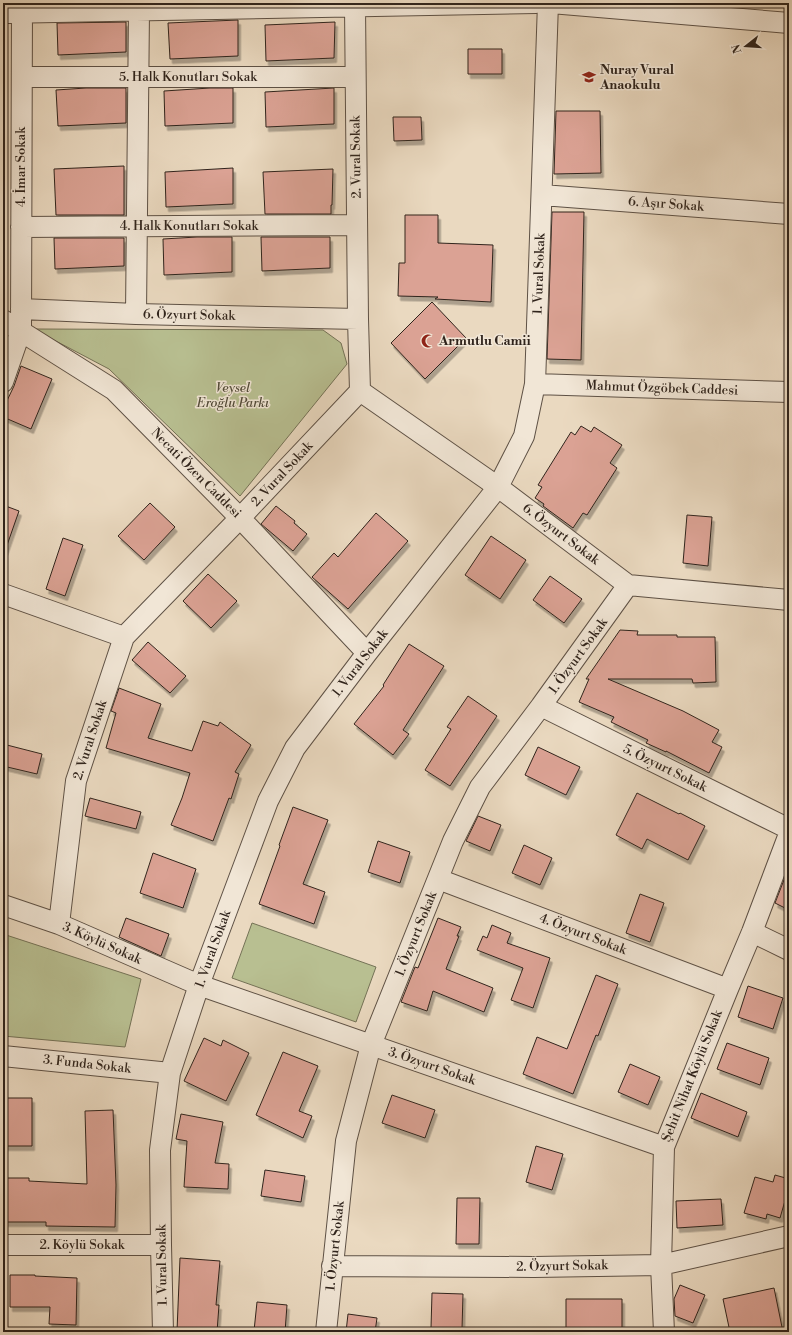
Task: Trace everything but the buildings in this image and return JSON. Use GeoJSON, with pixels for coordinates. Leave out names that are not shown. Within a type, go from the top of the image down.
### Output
{"type":"FeatureCollection","features":[{"type":"Feature","properties":{"kind":"street"},"geometry":{"type":"LineString","coordinates":[[16,9],[139,10],[166,6],[354,6],[536,3]]}},
{"type":"Feature","properties":{"kind":"street"},"geometry":{"type":"LineString","coordinates":[[550,3],[789,23]]}},
{"type":"Feature","properties":{"kind":"street","name":"1. Vural Sokak"},"geometry":{"type":"LineString","coordinates":[[164,1332],[160,1245],[160,1150],[170,1073],[199,985],[268,800],[295,748],[367,653],[498,487],[524,436],[535,384],[550,3]]}},
{"type":"Feature","properties":{"kind":"street","name":"2. Vural Sokak"},"geometry":{"type":"LineString","coordinates":[[59,924],[76,781],[124,637],[240,518],[360,391],[354,6]]}},
{"type":"Feature","properties":{"kind":"street","name":"4. İmar Sokak"},"geometry":{"type":"LineString","coordinates":[[3,382],[21,330],[22,77],[16,9]]}},
{"type":"Feature","properties":{"kind":"street"},"geometry":{"type":"LineString","coordinates":[[136,314],[139,10]]}},
{"type":"Feature","properties":{"kind":"street","name":"5. Halk Konutları Sokak"},"geometry":{"type":"LineString","coordinates":[[22,77],[355,76]]}},
{"type":"Feature","properties":{"kind":"street","name":"6. Aşır Sokak"},"geometry":{"type":"LineString","coordinates":[[542,195],[789,214]]}},
{"type":"Feature","properties":{"kind":"street","name":"4. Halk Konutları Sokak"},"geometry":{"type":"LineString","coordinates":[[21,227],[357,225]]}},
{"type":"Feature","properties":{"kind":"street","name":"6. Özyurt Sokak"},"geometry":{"type":"LineString","coordinates":[[21,309],[136,314],[358,319]]}},
{"type":"Feature","properties":{"kind":"street","name":"Necati Özen Caddesi"},"geometry":{"type":"LineString","coordinates":[[3,320],[114,390],[240,518],[367,653]]}},
{"type":"Feature","properties":{"kind":"street","name":"Mahmut Özgöbek Caddesi"},"geometry":{"type":"LineString","coordinates":[[535,384],[789,392]]}},
{"type":"Feature","properties":{"kind":"street","name":"6. Özyurt Sokak"},"geometry":{"type":"LineString","coordinates":[[360,391],[498,487],[628,585]]}},
{"type":"Feature","properties":{"kind":"street"},"geometry":{"type":"LineString","coordinates":[[628,585],[789,600]]}},
{"type":"Feature","properties":{"kind":"street","name":"1. Özyurt Sokak"},"geometry":{"type":"LineString","coordinates":[[326,1332],[346,1141],[371,1045],[453,841],[480,787],[541,706],[628,585]]}},
{"type":"Feature","properties":{"kind":"street"},"geometry":{"type":"LineString","coordinates":[[3,594],[124,637]]}},
{"type":"Feature","properties":{"kind":"street","name":"5. Özyurt Sokak"},"geometry":{"type":"LineString","coordinates":[[541,706],[789,829]]}},
{"type":"Feature","properties":{"kind":"street","name":"Şehit Nihat Köylü Sokak"},"geometry":{"type":"LineString","coordinates":[[664,1332],[660,1265],[664,1147],[752,932],[789,834]]}},
{"type":"Feature","properties":{"kind":"street","name":"4. Özyurt Sokak"},"geometry":{"type":"LineString","coordinates":[[438,880],[728,989]]}},
{"type":"Feature","properties":{"kind":"street","name":"3. Köylü Sokak"},"geometry":{"type":"LineString","coordinates":[[3,905],[59,924],[199,985]]}},
{"type":"Feature","properties":{"kind":"street"},"geometry":{"type":"LineString","coordinates":[[752,932],[789,950]]}},
{"type":"Feature","properties":{"kind":"street","name":"3. Özyurt Sokak"},"geometry":{"type":"LineString","coordinates":[[199,985],[664,1147]]}},
{"type":"Feature","properties":{"kind":"street","name":"3. Funda Sokak"},"geometry":{"type":"LineString","coordinates":[[3,1056],[170,1073]]}},
{"type":"Feature","properties":{"kind":"street","name":"2. Özyurt Sokak"},"geometry":{"type":"LineString","coordinates":[[332,1266],[534,1267],[660,1265],[789,1236]]}},
{"type":"Feature","properties":{"kind":"street","name":"2. Köylü Sokak"},"geometry":{"type":"LineString","coordinates":[[3,1244],[160,1245]]}},
{"type":"Feature","properties":{"kind":"green space","name":"Veysel Eroğlu Parkı"},"geometry":{"type":"Polygon","coordinates":[[[33,329],[323,330],[341,343],[347,364],[240,496],[109,369],[33,329]]]}},
{"type":"Feature","properties":{"kind":"green space"},"geometry":{"type":"Polygon","coordinates":[[[252,923],[376,967],[356,1022],[232,978],[252,923]]]}},
{"type":"Feature","properties":{"kind":"green space"},"geometry":{"type":"Polygon","coordinates":[[[3,934],[141,979],[125,1047],[3,1036],[3,934]]]}},
{"type":"Feature","properties":{"kind":"place","name":"Nuray Vural Anaokulu"},"geometry":{"type":"Point","coordinates":[589,77]}},
{"type":"Feature","properties":{"kind":"place","name":"Armutlu Camii"},"geometry":{"type":"Point","coordinates":[428,341]}}]}
